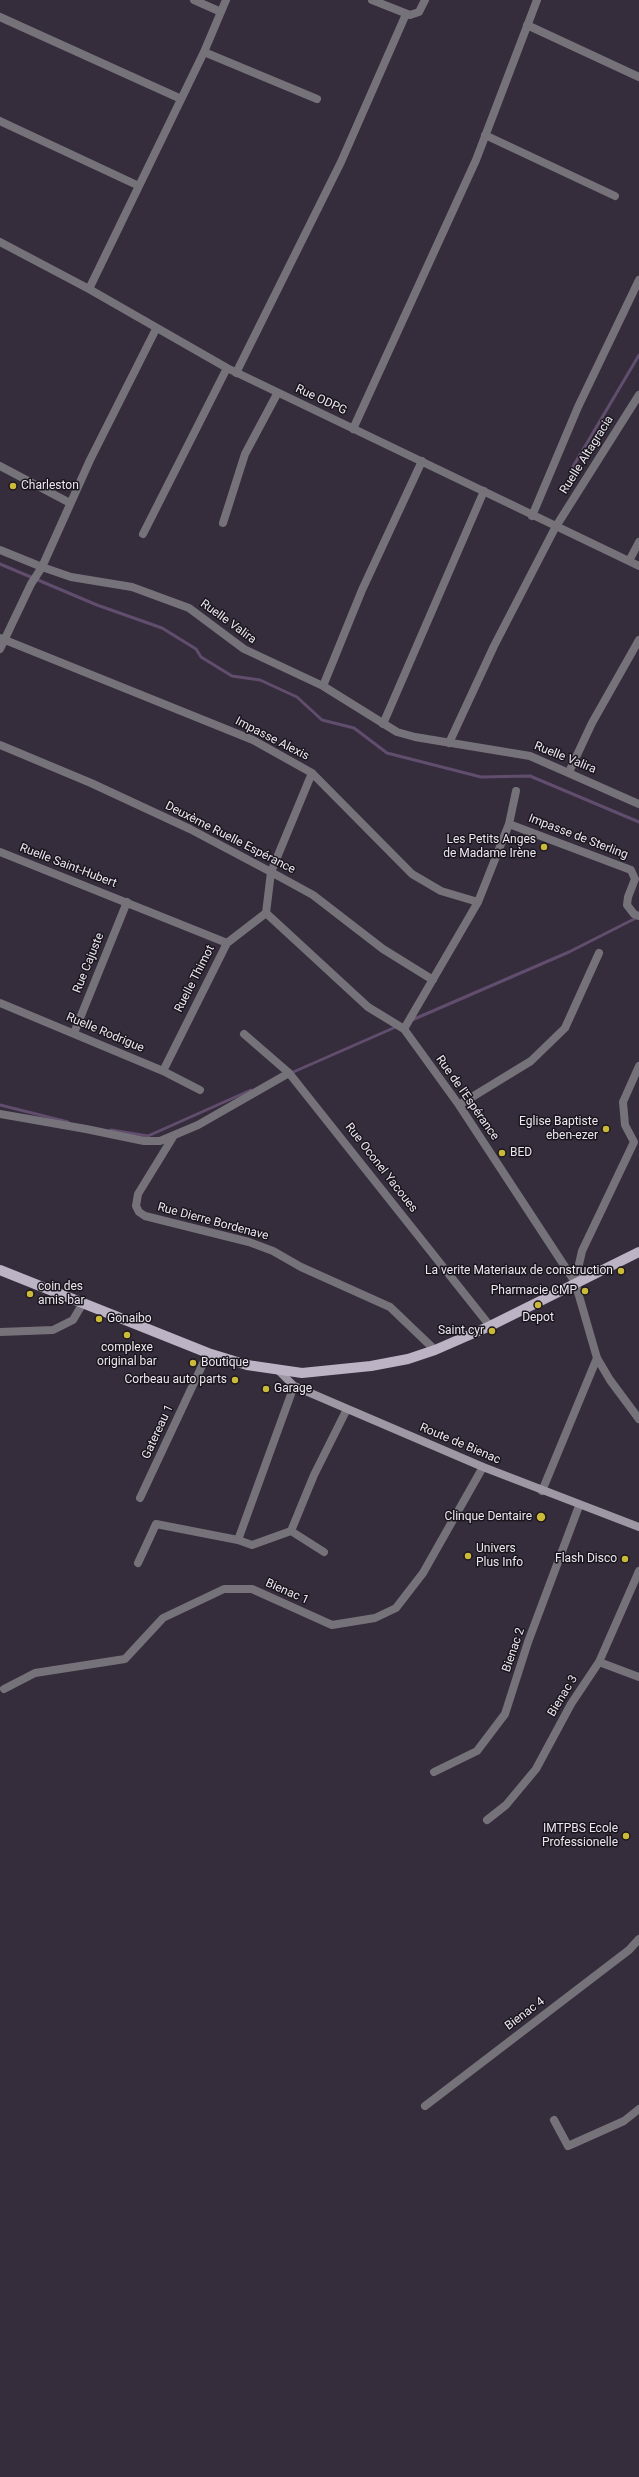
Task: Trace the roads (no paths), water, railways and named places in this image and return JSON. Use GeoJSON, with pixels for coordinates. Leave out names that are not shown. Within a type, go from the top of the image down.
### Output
{"type":"FeatureCollection","features":[{"type":"Feature","properties":{"kind":"main road"},"geometry":{"type":"LineString","coordinates":[[0,1270],[208,1353],[247,1365],[302,1372],[332,1371],[408,1359],[435,1350],[490,1326],[575,1282],[639,1252]]}},
{"type":"Feature","properties":{"kind":"main road","name":"Route de Bienac"},"geometry":{"type":"LineString","coordinates":[[278,1370],[294,1386],[483,1467],[579,1506],[639,1527]]}},
{"type":"Feature","properties":{"kind":"street"},"geometry":{"type":"LineString","coordinates":[[194,0],[221,12]]}},
{"type":"Feature","properties":{"kind":"street"},"geometry":{"type":"LineString","coordinates":[[89,289],[139,186],[179,98],[204,52],[226,0]]}},
{"type":"Feature","properties":{"kind":"street"},"geometry":{"type":"LineString","coordinates":[[372,0],[406,14],[418,12],[425,0]]}},
{"type":"Feature","properties":{"kind":"street"},"geometry":{"type":"LineString","coordinates":[[353,429],[485,135],[537,0]]}},
{"type":"Feature","properties":{"kind":"street"},"geometry":{"type":"LineString","coordinates":[[236,373],[341,162],[406,14]]}},
{"type":"Feature","properties":{"kind":"street"},"geometry":{"type":"LineString","coordinates":[[0,17],[179,98]]}},
{"type":"Feature","properties":{"kind":"street"},"geometry":{"type":"LineString","coordinates":[[527,26],[639,77]]}},
{"type":"Feature","properties":{"kind":"street"},"geometry":{"type":"LineString","coordinates":[[204,52],[317,99]]}},
{"type":"Feature","properties":{"kind":"street"},"geometry":{"type":"LineString","coordinates":[[0,121],[139,186]]}},
{"type":"Feature","properties":{"kind":"street"},"geometry":{"type":"LineString","coordinates":[[485,135],[615,196]]}},
{"type":"Feature","properties":{"kind":"street","name":"Rue ODPG"},"geometry":{"type":"LineString","coordinates":[[0,242],[89,289],[227,368],[277,394],[422,461],[555,528],[639,566]]}},
{"type":"Feature","properties":{"kind":"street"},"geometry":{"type":"LineString","coordinates":[[532,516],[578,407],[639,280]]}},
{"type":"Feature","properties":{"kind":"street"},"geometry":{"type":"LineString","coordinates":[[0,649],[2,639],[31,584],[42,567],[70,503],[156,328]]}},
{"type":"Feature","properties":{"kind":"street"},"geometry":{"type":"LineString","coordinates":[[143,534],[227,368]]}},
{"type":"Feature","properties":{"kind":"street"},"geometry":{"type":"LineString","coordinates":[[223,523],[245,454],[277,394]]}},
{"type":"Feature","properties":{"kind":"street","name":"Ruelle Altagracia"},"geometry":{"type":"LineString","coordinates":[[449,742],[494,646],[555,528],[639,395]]}},
{"type":"Feature","properties":{"kind":"street"},"geometry":{"type":"LineString","coordinates":[[323,686],[362,590],[422,461]]}},
{"type":"Feature","properties":{"kind":"street"},"geometry":{"type":"LineString","coordinates":[[0,466],[70,503]]}},
{"type":"Feature","properties":{"kind":"street"},"geometry":{"type":"LineString","coordinates":[[383,724],[484,491]]}},
{"type":"Feature","properties":{"kind":"street"},"geometry":{"type":"LineString","coordinates":[[629,562],[639,542]]}},
{"type":"Feature","properties":{"kind":"street","name":"Ruelle Valira"},"geometry":{"type":"LineString","coordinates":[[0,550],[71,577],[132,587],[189,608],[244,650],[323,686],[397,732],[415,737],[530,756],[639,804]]}},
{"type":"Feature","properties":{"kind":"street","name":"Impasse Alexis"},"geometry":{"type":"LineString","coordinates":[[2,639],[252,740],[312,773],[412,874],[441,891],[478,902]]}},
{"type":"Feature","properties":{"kind":"street"},"geometry":{"type":"LineString","coordinates":[[569,772],[592,723],[639,640]]}},
{"type":"Feature","properties":{"kind":"street","name":"Deuxème Ruelle Espérance"},"geometry":{"type":"LineString","coordinates":[[0,745],[91,783],[190,829],[314,895],[383,949],[433,980]]}},
{"type":"Feature","properties":{"kind":"street"},"geometry":{"type":"LineString","coordinates":[[312,773],[271,872],[266,913],[368,1007],[404,1029],[478,902],[510,824],[516,791]]}},
{"type":"Feature","properties":{"kind":"street","name":"Impasse de Sterling"},"geometry":{"type":"LineString","coordinates":[[510,824],[631,870],[635,879],[627,905],[634,914],[639,916]]}},
{"type":"Feature","properties":{"kind":"street","name":"Ruelle Saint-Hubert"},"geometry":{"type":"LineString","coordinates":[[0,852],[227,943]]}},
{"type":"Feature","properties":{"kind":"street","name":"Rue Cajuste"},"geometry":{"type":"LineString","coordinates":[[74,1033],[127,902]]}},
{"type":"Feature","properties":{"kind":"street","name":"Ruelle Thimot"},"geometry":{"type":"LineString","coordinates":[[163,1071],[227,943],[266,913]]}},
{"type":"Feature","properties":{"kind":"street"},"geometry":{"type":"LineString","coordinates":[[458,1105],[531,1061],[565,1028],[599,953]]}},
{"type":"Feature","properties":{"kind":"street","name":"Ruelle Rodrigue"},"geometry":{"type":"LineString","coordinates":[[0,1003],[163,1071],[200,1090]]}},
{"type":"Feature","properties":{"kind":"street","name":"Rue de l'Espérance"},"geometry":{"type":"LineString","coordinates":[[404,1029],[458,1105],[575,1282]]}},
{"type":"Feature","properties":{"kind":"street","name":"Rue Oconel Yacoues"},"geometry":{"type":"LineString","coordinates":[[244,1034],[289,1073],[490,1326]]}},
{"type":"Feature","properties":{"kind":"street"},"geometry":{"type":"LineString","coordinates":[[639,1066],[622,1102],[625,1125],[634,1142],[582,1251],[575,1282],[597,1358],[610,1380],[639,1419]]}},
{"type":"Feature","properties":{"kind":"street"},"geometry":{"type":"LineString","coordinates":[[0,1114],[86,1129],[144,1142],[160,1141],[173,1137],[198,1125],[289,1073]]}},
{"type":"Feature","properties":{"kind":"street","name":"Rue Dierre Bordenave"},"geometry":{"type":"LineString","coordinates":[[173,1137],[138,1194],[136,1206],[139,1212],[145,1216],[249,1242],[273,1251],[301,1267],[390,1307],[435,1350]]}},
{"type":"Feature","properties":{"kind":"street"},"geometry":{"type":"LineString","coordinates":[[0,1332],[53,1330],[73,1320],[83,1304]]}},
{"type":"Feature","properties":{"kind":"street","name":"Gatereau 1"},"geometry":{"type":"LineString","coordinates":[[140,1498],[208,1353]]}},
{"type":"Feature","properties":{"kind":"street"},"geometry":{"type":"LineString","coordinates":[[542,1491],[597,1358]]}},
{"type":"Feature","properties":{"kind":"street"},"geometry":{"type":"LineString","coordinates":[[238,1540],[294,1386]]}},
{"type":"Feature","properties":{"kind":"street"},"geometry":{"type":"LineString","coordinates":[[138,1563],[156,1524],[238,1540],[252,1545],[291,1531],[314,1475],[347,1409]]}},
{"type":"Feature","properties":{"kind":"street","name":"Bienac 1"},"geometry":{"type":"LineString","coordinates":[[4,1689],[35,1673],[125,1659],[163,1618],[224,1589],[252,1589],[332,1625],[375,1618],[382,1615],[396,1608],[423,1573],[483,1467]]}},
{"type":"Feature","properties":{"kind":"street","name":"Bienac 2"},"geometry":{"type":"LineString","coordinates":[[434,1772],[477,1751],[505,1714],[528,1642],[579,1506]]}},
{"type":"Feature","properties":{"kind":"street"},"geometry":{"type":"LineString","coordinates":[[291,1531],[324,1552]]}},
{"type":"Feature","properties":{"kind":"street","name":"Bienac 3"},"geometry":{"type":"LineString","coordinates":[[486,1820],[506,1805],[536,1769],[571,1704],[599,1662],[639,1571]]}},
{"type":"Feature","properties":{"kind":"street"},"geometry":{"type":"LineString","coordinates":[[599,1662],[639,1677]]}},
{"type":"Feature","properties":{"kind":"street","name":"Bienac 4"},"geometry":{"type":"LineString","coordinates":[[425,2106],[629,1950],[639,1940]]}},
{"type":"Feature","properties":{"kind":"street"},"geometry":{"type":"LineString","coordinates":[[554,2120],[568,2146],[624,2120],[639,2109]]}},
{"type":"Feature","properties":{"kind":"waterway"},"geometry":{"type":"LineString","coordinates":[[571,470],[639,355]]}},
{"type":"Feature","properties":{"kind":"waterway"},"geometry":{"type":"LineString","coordinates":[[0,564],[97,605],[162,628],[196,649],[201,657],[232,676],[260,680],[297,697],[322,720],[354,728],[387,753],[481,777],[530,776],[639,822]]}},
{"type":"Feature","properties":{"kind":"waterway"},"geometry":{"type":"LineString","coordinates":[[412,1020],[569,952],[638,917]]}},
{"type":"Feature","properties":{"kind":"waterway"},"geometry":{"type":"LineString","coordinates":[[291,1073],[398,1026]]}},
{"type":"Feature","properties":{"kind":"waterway"},"geometry":{"type":"LineString","coordinates":[[111,1130],[148,1136],[251,1090]]}},
{"type":"Feature","properties":{"kind":"waterway"},"geometry":{"type":"LineString","coordinates":[[0,1105],[68,1122]]}},
{"type":"Feature","properties":{"kind":"place","name":"Charleston"},"geometry":{"type":"Point","coordinates":[13,486]}},
{"type":"Feature","properties":{"kind":"place","name":"Les Petits Anges de Madame Irène"},"geometry":{"type":"Point","coordinates":[544,847]}},
{"type":"Feature","properties":{"kind":"place","name":"Eglise Baptiste eben-ezer"},"geometry":{"type":"Point","coordinates":[606,1129]}},
{"type":"Feature","properties":{"kind":"place","name":"BED"},"geometry":{"type":"Point","coordinates":[502,1153]}},
{"type":"Feature","properties":{"kind":"place","name":"La verite Materiaux de construction"},"geometry":{"type":"Point","coordinates":[621,1271]}},
{"type":"Feature","properties":{"kind":"place","name":"Pharmacie CMP"},"geometry":{"type":"Point","coordinates":[585,1291]}},
{"type":"Feature","properties":{"kind":"place","name":"coin des amis bar"},"geometry":{"type":"Point","coordinates":[30,1294]}},
{"type":"Feature","properties":{"kind":"place","name":"Depot"},"geometry":{"type":"Point","coordinates":[538,1305]}},
{"type":"Feature","properties":{"kind":"place","name":"Gonaibo"},"geometry":{"type":"Point","coordinates":[99,1319]}},
{"type":"Feature","properties":{"kind":"place","name":"Saint cyr"},"geometry":{"type":"Point","coordinates":[492,1331]}},
{"type":"Feature","properties":{"kind":"place","name":"complexe original bar"},"geometry":{"type":"Point","coordinates":[127,1335]}},
{"type":"Feature","properties":{"kind":"place","name":"Boutique"},"geometry":{"type":"Point","coordinates":[193,1363]}},
{"type":"Feature","properties":{"kind":"place","name":"Corbeau auto parts"},"geometry":{"type":"Point","coordinates":[235,1380]}},
{"type":"Feature","properties":{"kind":"place","name":"Garage"},"geometry":{"type":"Point","coordinates":[266,1389]}},
{"type":"Feature","properties":{"kind":"place","name":"Clinque Dentaire"},"geometry":{"type":"Point","coordinates":[541,1517]}},
{"type":"Feature","properties":{"kind":"place","name":"Univers Plus Info"},"geometry":{"type":"Point","coordinates":[468,1556]}},
{"type":"Feature","properties":{"kind":"place","name":"Flash Disco"},"geometry":{"type":"Point","coordinates":[625,1559]}},
{"type":"Feature","properties":{"kind":"place","name":"IMTPBS Ecole Professionelle"},"geometry":{"type":"Point","coordinates":[626,1836]}}]}
